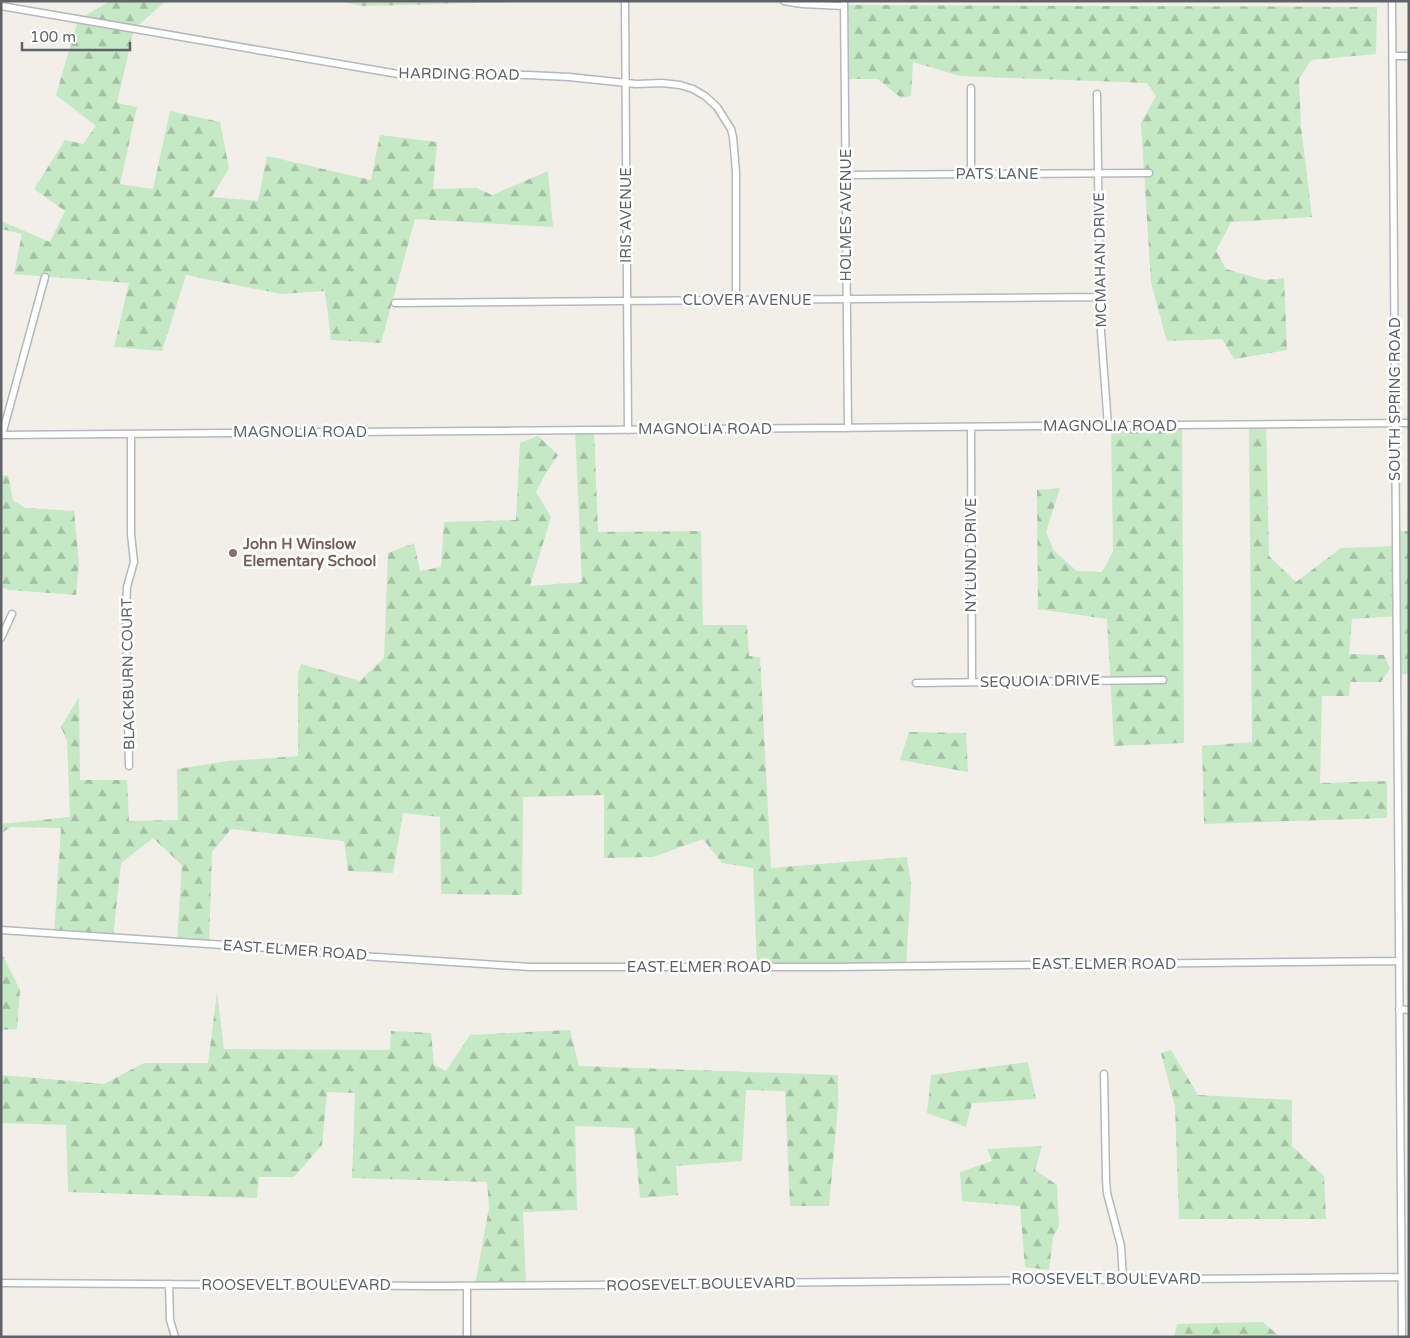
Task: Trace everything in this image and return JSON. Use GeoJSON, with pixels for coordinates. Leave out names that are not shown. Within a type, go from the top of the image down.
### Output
{"type":"FeatureCollection","features":[{"type":"Feature","properties":{"kind":"street","name":"IRIS AVENUE"},"geometry":{"type":"LineString","coordinates":[[625,1],[628,430]]}},
{"type":"Feature","properties":{"kind":"street"},"geometry":{"type":"LineString","coordinates":[[784,1],[808,5],[844,3]]}},
{"type":"Feature","properties":{"kind":"street","name":"SOUTH SPRING ROAD"},"geometry":{"type":"LineString","coordinates":[[1392,1],[1402,1337]]}},
{"type":"Feature","properties":{"kind":"street","name":"HOLMES AVENUE"},"geometry":{"type":"LineString","coordinates":[[844,3],[848,428]]}},
{"type":"Feature","properties":{"kind":"street","name":"HARDING ROAD"},"geometry":{"type":"LineString","coordinates":[[1,6],[398,74],[569,77],[626,83],[662,82],[693,89],[712,102],[731,129],[736,172],[736,300]]}},
{"type":"Feature","properties":{"kind":"street"},"geometry":{"type":"LineString","coordinates":[[1393,56],[1409,56]]}},
{"type":"Feature","properties":{"kind":"street"},"geometry":{"type":"LineString","coordinates":[[971,88],[971,174]]}},
{"type":"Feature","properties":{"kind":"street","name":"MCMAHAN DRIVE"},"geometry":{"type":"LineString","coordinates":[[1098,94],[1099,297],[1108,426]]}},
{"type":"Feature","properties":{"kind":"street","name":"PATS LANE"},"geometry":{"type":"LineString","coordinates":[[845,175],[1149,173]]}},
{"type":"Feature","properties":{"kind":"street"},"geometry":{"type":"LineString","coordinates":[[2,435],[46,277]]}},
{"type":"Feature","properties":{"kind":"street","name":"CLOVER AVENUE"},"geometry":{"type":"LineString","coordinates":[[395,303],[1099,297]]}},
{"type":"Feature","properties":{"kind":"street","name":"MAGNOLIA ROAD"},"geometry":{"type":"LineString","coordinates":[[2,435],[1409,423]]}},
{"type":"Feature","properties":{"kind":"street","name":"NYLUND DRIVE"},"geometry":{"type":"LineString","coordinates":[[971,427],[972,682]]}},
{"type":"Feature","properties":{"kind":"street","name":"BLACKBURN COURT"},"geometry":{"type":"LineString","coordinates":[[129,766],[126,607],[127,587],[133,568],[134,557],[131,534],[131,434]]}},
{"type":"Feature","properties":{"kind":"street"},"geometry":{"type":"LineString","coordinates":[[1,638],[12,614]]}},
{"type":"Feature","properties":{"kind":"street","name":"SEQUOIA DRIVE"},"geometry":{"type":"LineString","coordinates":[[916,683],[1163,680]]}},
{"type":"Feature","properties":{"kind":"street","name":"EAST ELMER ROAD"},"geometry":{"type":"LineString","coordinates":[[1,930],[530,967],[839,967],[1399,961]]}},
{"type":"Feature","properties":{"kind":"street"},"geometry":{"type":"LineString","coordinates":[[1399,1009],[1409,1010]]}},
{"type":"Feature","properties":{"kind":"street"},"geometry":{"type":"LineString","coordinates":[[1104,1074],[1107,1193],[1123,1254],[1123,1279]]}},
{"type":"Feature","properties":{"kind":"street","name":"ROOSEVELT BOULEVARD"},"geometry":{"type":"LineString","coordinates":[[1,1283],[467,1286],[1401,1277]]}},
{"type":"Feature","properties":{"kind":"street"},"geometry":{"type":"LineString","coordinates":[[169,1284],[170,1320],[175,1337]]}},
{"type":"Feature","properties":{"kind":"street"},"geometry":{"type":"LineString","coordinates":[[467,1286],[467,1337]]}},
{"type":"Feature","properties":{"kind":"green space"},"geometry":{"type":"Polygon","coordinates":[[[110,1],[166,1],[134,29],[117,103],[137,107],[120,184],[153,189],[170,111],[220,122],[229,168],[212,197],[258,201],[267,156],[371,180],[380,135],[437,142],[433,189],[477,188],[492,195],[548,171],[553,227],[415,219],[381,343],[331,340],[325,291],[281,294],[186,275],[162,351],[114,347],[129,283],[14,274],[22,234],[1,229],[1,221],[50,242],[65,211],[34,189],[65,140],[83,144],[96,126],[56,95],[78,20],[110,1]]]}},
{"type":"Feature","properties":{"kind":"green space"},"geometry":{"type":"Polygon","coordinates":[[[337,1],[509,1],[509,2],[364,6],[337,1]]]}},
{"type":"Feature","properties":{"kind":"green space"},"geometry":{"type":"Polygon","coordinates":[[[842,5],[1377,7],[1376,54],[1311,60],[1299,79],[1301,126],[1312,217],[1231,222],[1216,251],[1226,269],[1264,280],[1284,278],[1287,350],[1234,359],[1222,339],[1167,341],[1151,283],[1141,123],[1156,96],[1147,83],[960,76],[913,62],[911,96],[901,98],[878,79],[843,79],[842,5]]]}},
{"type":"Feature","properties":{"kind":"green space"},"geometry":{"type":"Polygon","coordinates":[[[1249,424],[1266,424],[1269,556],[1296,582],[1341,548],[1396,546],[1396,531],[1409,531],[1409,674],[1397,675],[1396,616],[1352,619],[1349,654],[1384,655],[1390,669],[1381,682],[1350,682],[1349,696],[1322,696],[1320,783],[1387,781],[1387,818],[1204,824],[1202,746],[1252,742],[1249,424]]]}},
{"type":"Feature","properties":{"kind":"green space"},"geometry":{"type":"Polygon","coordinates":[[[1182,425],[1184,743],[1114,746],[1107,619],[1038,609],[1037,490],[1060,488],[1046,532],[1054,551],[1077,571],[1102,572],[1113,552],[1111,426],[1182,425]]]}},
{"type":"Feature","properties":{"kind":"green space"},"geometry":{"type":"Polygon","coordinates":[[[575,430],[594,430],[598,532],[701,531],[703,625],[747,625],[749,656],[760,657],[771,868],[907,857],[911,885],[906,965],[757,967],[753,868],[722,863],[703,839],[653,857],[604,858],[604,795],[523,797],[522,895],[441,894],[440,817],[403,813],[393,873],[348,871],[344,841],[231,829],[212,852],[209,945],[177,942],[182,865],[153,838],[121,863],[113,938],[54,935],[61,828],[10,827],[1,834],[1,824],[70,817],[67,741],[61,727],[79,697],[80,780],[127,780],[129,821],[178,820],[177,769],[228,761],[298,756],[298,674],[301,664],[360,681],[384,658],[388,553],[414,543],[420,571],[441,567],[444,522],[516,520],[520,443],[538,436],[558,455],[536,492],[551,517],[530,586],[582,582],[575,430]]]}},
{"type":"Feature","properties":{"kind":"green space"},"geometry":{"type":"Polygon","coordinates":[[[8,475],[13,500],[25,508],[74,511],[79,563],[76,595],[9,590],[1,587],[1,476],[8,475]]]}},
{"type":"Feature","properties":{"kind":"green space"},"geometry":{"type":"Polygon","coordinates":[[[909,732],[966,733],[968,772],[900,760],[909,732]]]}},
{"type":"Feature","properties":{"kind":"green space"},"geometry":{"type":"Polygon","coordinates":[[[1,952],[20,990],[17,1029],[1,1030],[1,952]]]}},
{"type":"Feature","properties":{"kind":"green space"},"geometry":{"type":"Polygon","coordinates":[[[217,992],[224,1049],[390,1050],[391,1031],[431,1033],[434,1065],[446,1071],[470,1035],[570,1030],[579,1066],[838,1075],[838,1106],[829,1206],[790,1206],[785,1091],[746,1090],[742,1161],[676,1166],[678,1195],[640,1198],[634,1128],[575,1126],[577,1210],[523,1212],[526,1285],[475,1285],[489,1208],[487,1182],[352,1178],[355,1093],[327,1092],[322,1145],[294,1177],[259,1177],[257,1198],[68,1192],[66,1125],[1,1123],[1,1075],[104,1084],[144,1063],[208,1063],[217,992]]]}},
{"type":"Feature","properties":{"kind":"green space"},"geometry":{"type":"Polygon","coordinates":[[[1171,1050],[1198,1095],[1292,1100],[1292,1146],[1324,1176],[1326,1219],[1179,1219],[1175,1106],[1161,1053],[1171,1050]]]}},
{"type":"Feature","properties":{"kind":"green space"},"geometry":{"type":"Polygon","coordinates":[[[1028,1062],[1036,1099],[972,1103],[966,1127],[927,1113],[931,1075],[1028,1062]]]}},
{"type":"Feature","properties":{"kind":"green space"},"geometry":{"type":"Polygon","coordinates":[[[1042,1146],[1035,1170],[1057,1185],[1059,1226],[1053,1237],[1049,1270],[1025,1267],[1020,1206],[962,1201],[960,1172],[992,1161],[987,1149],[1042,1146]]]}},
{"type":"Feature","properties":{"kind":"green space"},"geometry":{"type":"Polygon","coordinates":[[[1263,1322],[1280,1337],[1174,1337],[1177,1324],[1263,1322]]]}},
{"type":"Feature","properties":{"kind":"place","name":"John H Winslow Elementary School"},"geometry":{"type":"Point","coordinates":[233,553]}}]}
